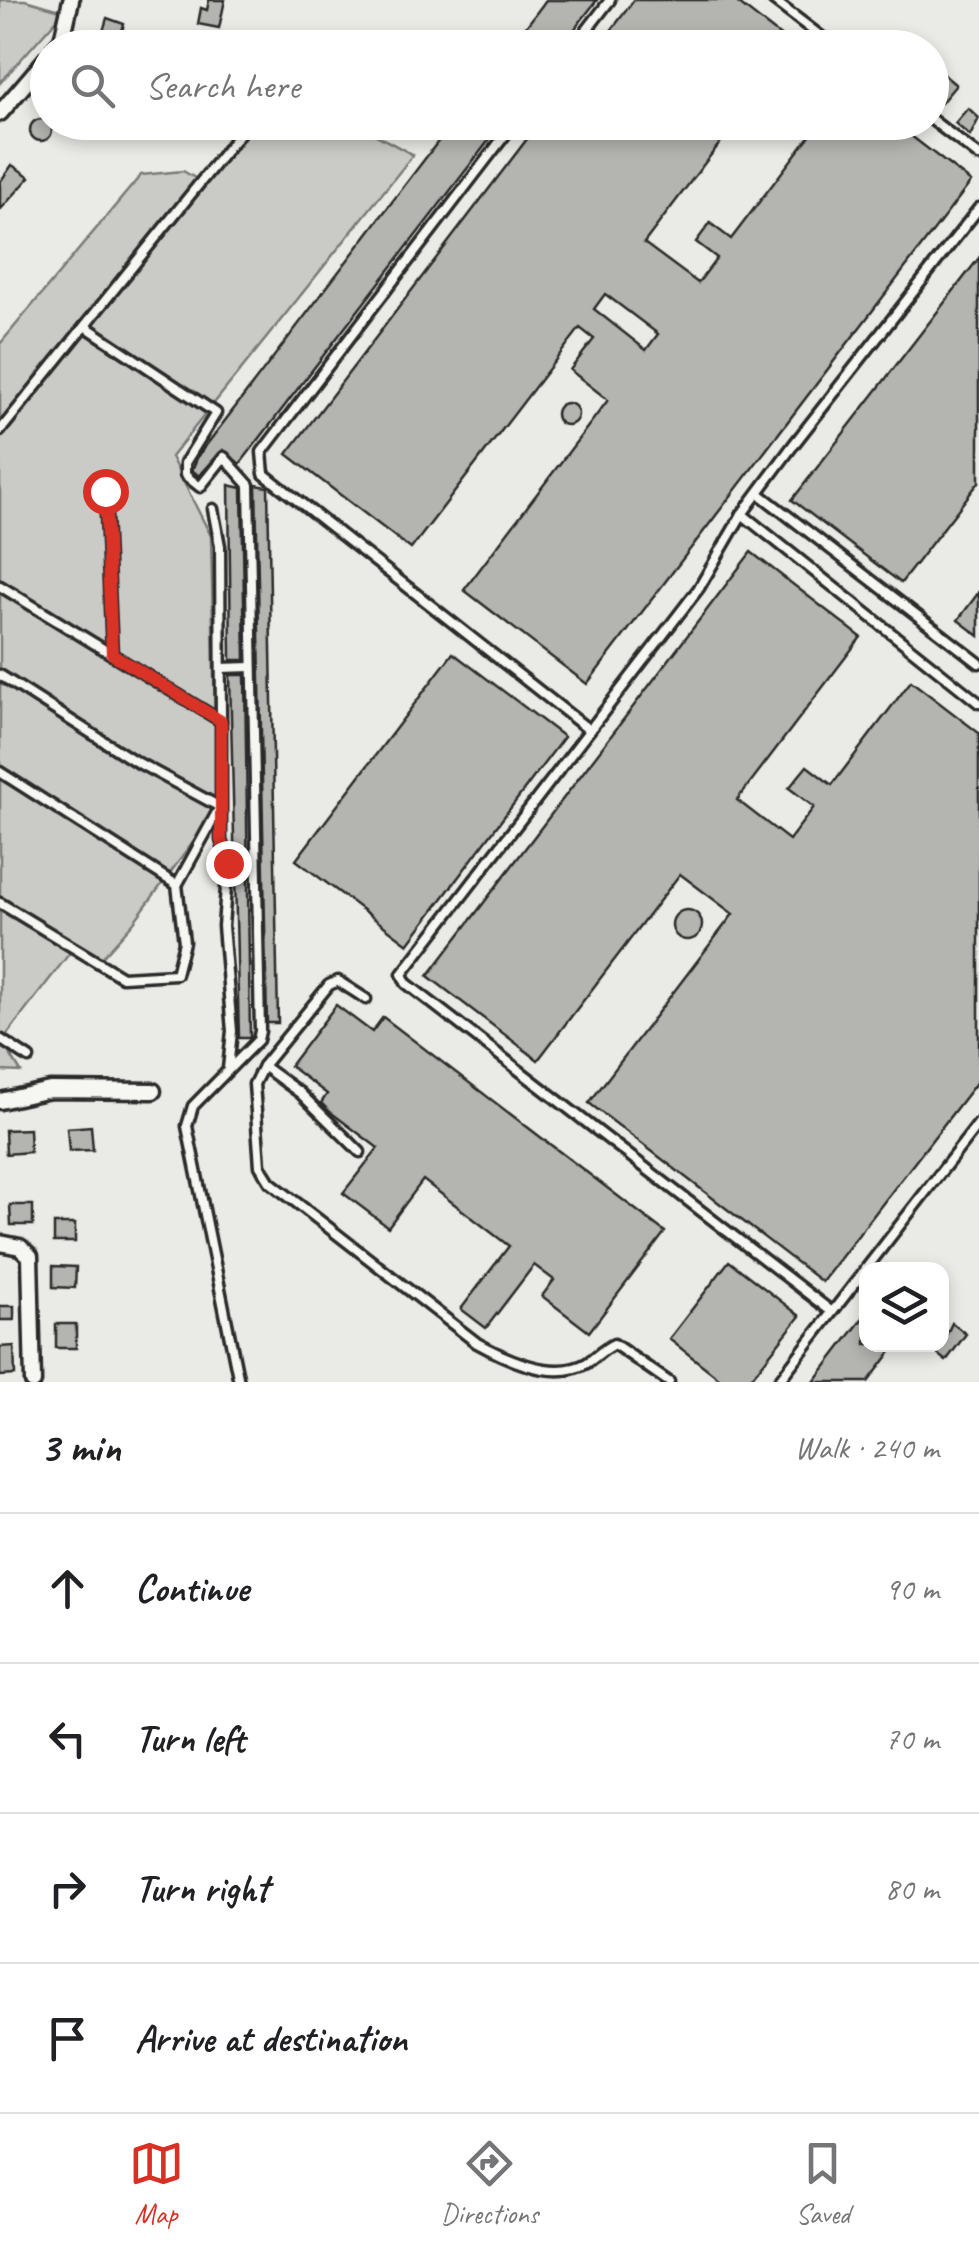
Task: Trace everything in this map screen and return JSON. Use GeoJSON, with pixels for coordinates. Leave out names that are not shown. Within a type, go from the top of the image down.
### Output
{"type":"FeatureCollection","features":[{"type":"Feature","properties":{"kind":"street"},"geometry":{"type":"LineString","coordinates":[[62,30],[71,0]]}},
{"type":"Feature","properties":{"kind":"street"},"geometry":{"type":"LineString","coordinates":[[0,112],[30,78]]}},
{"type":"Feature","properties":{"kind":"street"},"geometry":{"type":"LineString","coordinates":[[0,1101],[50,1090],[153,1091]]}},
{"type":"Feature","properties":{"kind":"street"},"geometry":{"type":"LineString","coordinates":[[0,1243],[20,1247],[30,1256],[33,1382]]}},
{"type":"Feature","properties":{"kind":"lane"},"geometry":{"type":"LineString","coordinates":[[587,30],[610,0]]}},
{"type":"Feature","properties":{"kind":"lane"},"geometry":{"type":"LineString","coordinates":[[773,0],[812,30]]}},
{"type":"Feature","properties":{"kind":"lane"},"geometry":{"type":"LineString","coordinates":[[949,133],[979,156]]}},
{"type":"Feature","properties":{"kind":"lane"},"geometry":{"type":"LineString","coordinates":[[0,431],[235,140]]}},
{"type":"Feature","properties":{"kind":"lane"},"geometry":{"type":"LineString","coordinates":[[502,140],[262,452],[264,474],[589,730]]}},
{"type":"Feature","properties":{"kind":"lane"},"geometry":{"type":"LineString","coordinates":[[832,1312],[406,983],[402,974],[699,588],[758,492],[979,208]]}},
{"type":"Feature","properties":{"kind":"lane"},"geometry":{"type":"LineString","coordinates":[[85,326],[216,413],[184,463],[185,475],[200,487],[224,457],[249,485],[260,1031],[258,1040],[193,1106],[187,1126],[239,1382]]}},
{"type":"Feature","properties":{"kind":"lane"},"geometry":{"type":"LineString","coordinates":[[105,491],[112,654]]}},
{"type":"Feature","properties":{"kind":"lane"},"geometry":{"type":"LineString","coordinates":[[758,492],[979,664]]}},
{"type":"Feature","properties":{"kind":"lane"},"geometry":{"type":"LineString","coordinates":[[213,509],[220,546],[220,808],[221,840],[228,863],[223,926],[232,1031],[228,1069]]}},
{"type":"Feature","properties":{"kind":"lane"},"geometry":{"type":"LineString","coordinates":[[742,514],[979,703]]}},
{"type":"Feature","properties":{"kind":"lane"},"geometry":{"type":"LineString","coordinates":[[0,586],[221,721]]}},
{"type":"Feature","properties":{"kind":"lane"},"geometry":{"type":"LineString","coordinates":[[221,668],[252,667]]}},
{"type":"Feature","properties":{"kind":"lane"},"geometry":{"type":"LineString","coordinates":[[0,675],[133,760],[220,808]]}},
{"type":"Feature","properties":{"kind":"lane"},"geometry":{"type":"LineString","coordinates":[[0,772],[177,885]]}},
{"type":"Feature","properties":{"kind":"lane"},"geometry":{"type":"LineString","coordinates":[[0,903],[122,977],[176,974],[184,942],[177,885],[220,808]]}},
{"type":"Feature","properties":{"kind":"lane"},"geometry":{"type":"LineString","coordinates":[[366,998],[338,981],[329,985],[263,1066],[252,1097],[260,1166],[270,1182],[477,1344],[510,1362],[558,1369],[584,1365],[614,1344],[669,1382]]}},
{"type":"Feature","properties":{"kind":"lane"},"geometry":{"type":"LineString","coordinates":[[0,1039],[29,1058]]}},
{"type":"Feature","properties":{"kind":"lane"},"geometry":{"type":"LineString","coordinates":[[263,1066],[300,1094],[360,1152]]}},
{"type":"Feature","properties":{"kind":"lane"},"geometry":{"type":"LineString","coordinates":[[778,1382],[979,1123]]}},
{"type":"Feature","properties":{"kind":"shaded area"},"geometry":{"type":"Polygon","coordinates":[[[0,0],[25,0],[64,11],[47,30],[30,30],[30,49],[0,83],[0,0]]]}},
{"type":"Feature","properties":{"kind":"shaded area"},"geometry":{"type":"Polygon","coordinates":[[[235,140],[385,140],[413,155],[171,457],[211,536],[217,810],[133,923],[98,962],[72,950],[2,1041],[21,1072],[0,1071],[0,344],[141,175],[183,171],[202,182],[235,140]]]}},
{"type":"Feature","properties":{"kind":"building"},"geometry":{"type":"Polygon","coordinates":[[[209,0],[225,0],[219,28],[198,24],[201,8],[207,10],[209,0]]]}},
{"type":"Feature","properties":{"kind":"building"},"geometry":{"type":"Polygon","coordinates":[[[546,0],[597,0],[574,30],[524,30],[546,0]]]}},
{"type":"Feature","properties":{"kind":"building"},"geometry":{"type":"Polygon","coordinates":[[[634,0],[734,0],[773,30],[612,30],[634,0]]]}},
{"type":"Feature","properties":{"kind":"building"},"geometry":{"type":"Polygon","coordinates":[[[107,18],[124,24],[122,30],[103,30],[107,18]]]}},
{"type":"Feature","properties":{"kind":"building"},"geometry":{"type":"Polygon","coordinates":[[[968,108],[979,118],[970,136],[955,123],[968,108]]]}},
{"type":"Feature","properties":{"kind":"building"},"geometry":{"type":"Polygon","coordinates":[[[439,140],[489,140],[240,464],[223,450],[199,476],[192,470],[198,456],[439,140]]]}},
{"type":"Feature","properties":{"kind":"building"},"geometry":{"type":"Polygon","coordinates":[[[526,140],[722,140],[644,243],[698,283],[717,258],[696,242],[710,223],[731,239],[806,140],[916,140],[971,182],[587,684],[464,590],[608,400],[570,370],[594,339],[580,328],[411,549],[287,454],[526,140]],[[605,294],[594,309],[646,350],[658,334],[605,294]]]}},
{"type":"Feature","properties":{"kind":"building"},"geometry":{"type":"Polygon","coordinates":[[[12,165],[30,177],[0,210],[0,182],[12,165]]]}},
{"type":"Feature","properties":{"kind":"building"},"geometry":{"type":"Polygon","coordinates":[[[979,258],[979,482],[901,583],[792,500],[979,258]]]}},
{"type":"Feature","properties":{"kind":"building"},"geometry":{"type":"Polygon","coordinates":[[[567,403],[575,406],[575,422],[567,425],[559,422],[556,414],[559,406],[567,403]]]}},
{"type":"Feature","properties":{"kind":"building"},"geometry":{"type":"Polygon","coordinates":[[[229,485],[242,488],[245,660],[231,660],[229,485]]]}},
{"type":"Feature","properties":{"kind":"building"},"geometry":{"type":"Polygon","coordinates":[[[256,485],[268,487],[278,1023],[267,1023],[256,485]]]}},
{"type":"Feature","properties":{"kind":"building"},"geometry":{"type":"Polygon","coordinates":[[[751,552],[861,637],[737,800],[789,840],[814,807],[789,788],[807,766],[832,785],[911,681],[979,733],[979,1079],[822,1282],[589,1103],[733,914],[680,874],[538,1060],[428,976],[751,552]]]}},
{"type":"Feature","properties":{"kind":"building"},"geometry":{"type":"Polygon","coordinates":[[[979,592],[979,636],[958,620],[979,592]]]}},
{"type":"Feature","properties":{"kind":"building"},"geometry":{"type":"Polygon","coordinates":[[[453,653],[564,737],[408,944],[296,860],[453,653]]]}},
{"type":"Feature","properties":{"kind":"building"},"geometry":{"type":"Polygon","coordinates":[[[230,675],[245,675],[250,1038],[239,1038],[230,675]]]}},
{"type":"Feature","properties":{"kind":"building"},"geometry":{"type":"Polygon","coordinates":[[[687,910],[701,919],[702,925],[693,939],[687,940],[673,931],[672,925],[681,911],[687,910]]]}},
{"type":"Feature","properties":{"kind":"building"},"geometry":{"type":"Polygon","coordinates":[[[336,1005],[372,1032],[383,1017],[665,1232],[589,1332],[542,1296],[554,1280],[534,1265],[486,1328],[461,1309],[509,1246],[423,1180],[388,1227],[343,1193],[378,1148],[329,1111],[321,1103],[327,1094],[290,1066],[336,1005]]]}},
{"type":"Feature","properties":{"kind":"building"},"geometry":{"type":"Polygon","coordinates":[[[91,1126],[93,1150],[69,1151],[67,1128],[91,1126]]]}},
{"type":"Feature","properties":{"kind":"building"},"geometry":{"type":"Polygon","coordinates":[[[29,1129],[30,1152],[6,1154],[5,1130],[29,1129]]]}},
{"type":"Feature","properties":{"kind":"building"},"geometry":{"type":"Polygon","coordinates":[[[10,1205],[33,1205],[33,1225],[11,1225],[10,1205]]]}},
{"type":"Feature","properties":{"kind":"building"},"geometry":{"type":"Polygon","coordinates":[[[54,1224],[75,1224],[75,1242],[54,1242],[54,1224]]]}},
{"type":"Feature","properties":{"kind":"building"},"geometry":{"type":"Polygon","coordinates":[[[729,1261],[800,1316],[748,1382],[724,1382],[669,1339],[729,1261]]]}},
{"type":"Feature","properties":{"kind":"building"},"geometry":{"type":"Polygon","coordinates":[[[53,1266],[76,1267],[75,1288],[53,1287],[53,1266]]]}},
{"type":"Feature","properties":{"kind":"building"},"geometry":{"type":"Polygon","coordinates":[[[0,1306],[14,1306],[14,1320],[0,1320],[0,1306]]]}},
{"type":"Feature","properties":{"kind":"building"},"geometry":{"type":"Polygon","coordinates":[[[859,1323],[859,1352],[891,1352],[868,1382],[814,1382],[859,1323]]]}},
{"type":"Feature","properties":{"kind":"building"},"geometry":{"type":"Polygon","coordinates":[[[952,1323],[966,1334],[946,1361],[935,1352],[949,1352],[952,1323]]]}},
{"type":"Feature","properties":{"kind":"building"},"geometry":{"type":"Polygon","coordinates":[[[56,1324],[76,1324],[76,1348],[56,1348],[56,1324]]]}},
{"type":"Feature","properties":{"kind":"building"},"geometry":{"type":"Polygon","coordinates":[[[14,1346],[15,1375],[0,1376],[0,1347],[14,1346]]]}},
{"type":"Feature","properties":{"kind":"route"},"geometry":{"type":"LineString","coordinates":[[105,491],[112,654],[221,721],[221,840],[228,863]]}}]}
